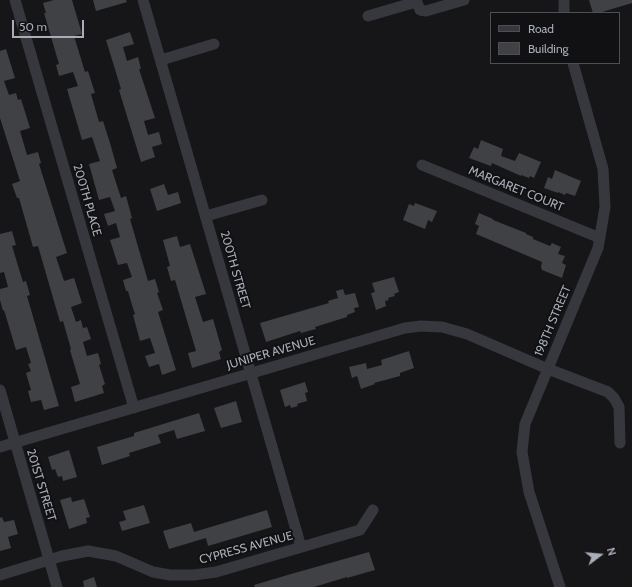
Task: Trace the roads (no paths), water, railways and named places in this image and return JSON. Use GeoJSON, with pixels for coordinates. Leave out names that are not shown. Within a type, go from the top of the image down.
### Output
{"type":"FeatureCollection","features":[{"type":"Feature","properties":{"kind":"street","name":"200TH PLACE"},"geometry":{"type":"LineString","coordinates":[[15,0],[134,408]]}},
{"type":"Feature","properties":{"kind":"street","name":"200TH STREET"},"geometry":{"type":"LineString","coordinates":[[143,0],[252,372],[301,547]]}},
{"type":"Feature","properties":{"kind":"street"},"geometry":{"type":"LineString","coordinates":[[368,16],[417,4],[426,11],[464,0]]}},
{"type":"Feature","properties":{"kind":"street"},"geometry":{"type":"LineString","coordinates":[[564,0],[564,12]]}},
{"type":"Feature","properties":{"kind":"street"},"geometry":{"type":"LineString","coordinates":[[161,60],[214,44]]}},
{"type":"Feature","properties":{"kind":"street","name":"198TH STREET"},"geometry":{"type":"LineString","coordinates":[[560,587],[529,492],[522,452],[525,424],[598,248],[600,238],[604,207],[603,169],[573,64]]}},
{"type":"Feature","properties":{"kind":"street","name":"MARGARET COURT"},"geometry":{"type":"LineString","coordinates":[[422,165],[600,238]]}},
{"type":"Feature","properties":{"kind":"street"},"geometry":{"type":"LineString","coordinates":[[206,216],[262,200]]}},
{"type":"Feature","properties":{"kind":"street","name":"JUNIPER AVENUE"},"geometry":{"type":"LineString","coordinates":[[0,447],[405,328],[421,326],[442,327],[454,330],[608,392],[619,406],[620,444]]}},
{"type":"Feature","properties":{"kind":"street","name":"201ST STREET"},"geometry":{"type":"LineString","coordinates":[[0,390],[57,587]]}},
{"type":"Feature","properties":{"kind":"street","name":"CYPRESS AVENUE"},"geometry":{"type":"LineString","coordinates":[[0,575],[79,552],[98,552],[116,556],[153,572],[170,575],[194,575],[216,572],[360,530],[373,510]]}}]}
